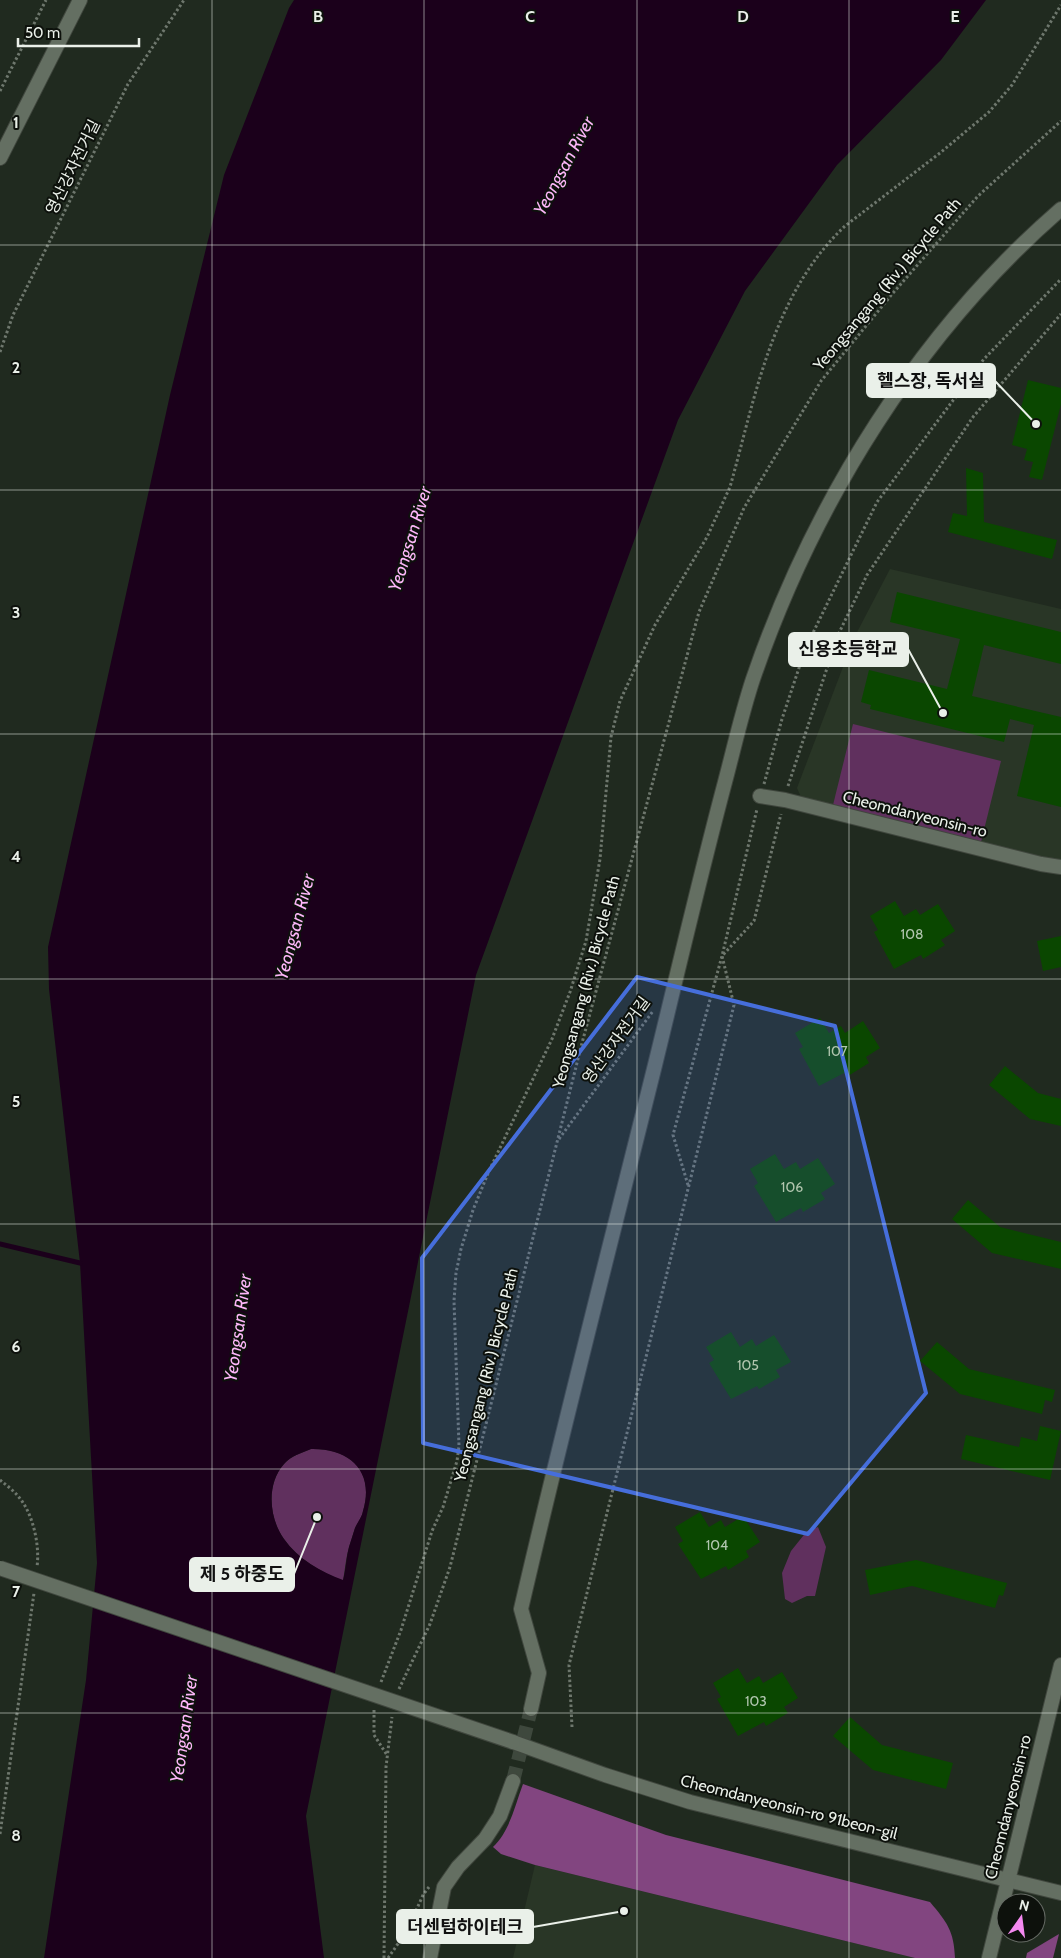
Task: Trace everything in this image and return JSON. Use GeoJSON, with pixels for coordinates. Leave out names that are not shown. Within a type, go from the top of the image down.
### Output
{"type":"FeatureCollection","features":[{"type":"Feature","properties":{"kind":"street"},"geometry":{"type":"LineString","coordinates":[[0,158],[80,0]]}},
{"type":"Feature","properties":{"kind":"street"},"geometry":{"type":"LineString","coordinates":[[531,1709],[539,1673],[520,1609],[714,822],[752,682],[777,615],[806,550],[838,488],[887,408],[935,342],[985,284],[1061,209]]}},
{"type":"Feature","properties":{"kind":"street","name":"Cheomdanyeonsin-ro"},"geometry":{"type":"LineString","coordinates":[[760,796],[784,800],[1032,862],[1061,867]]}},
{"type":"Feature","properties":{"kind":"street","name":"Cheomdanyeonsin-ro 91beon-gil"},"geometry":{"type":"LineString","coordinates":[[0,1568],[605,1775],[690,1802],[1061,1893]]}},
{"type":"Feature","properties":{"kind":"street","name":"Cheomdanyeonsin-ro"},"geometry":{"type":"LineString","coordinates":[[989,1958],[1061,1665]]}},
{"type":"Feature","properties":{"kind":"street"},"geometry":{"type":"LineString","coordinates":[[430,1958],[444,1887],[458,1867],[485,1839],[500,1816],[513,1781]]}},
{"type":"Feature","properties":{"kind":"path"},"geometry":{"type":"LineString","coordinates":[[0,91],[46,0]]}},
{"type":"Feature","properties":{"kind":"path","name":"영산강자전거길"},"geometry":{"type":"LineString","coordinates":[[0,352],[13,315],[128,84],[184,0]]}},
{"type":"Feature","properties":{"kind":"path"},"geometry":{"type":"LineString","coordinates":[[378,1688],[401,1630],[457,1461],[459,1446],[454,1301],[456,1272],[461,1250],[473,1210],[489,1171],[552,1039],[570,992],[586,941],[600,859],[611,737],[623,694],[655,625],[707,537],[730,487],[768,349],[785,310],[809,270],[833,238],[845,226],[978,123],[989,112],[1012,85],[1061,5]]}},
{"type":"Feature","properties":{"kind":"path","name":"Yeongsangang (Riv.) Bicycle Path"},"geometry":{"type":"LineString","coordinates":[[397,1694],[430,1624],[443,1589],[582,1043],[697,619],[744,508],[821,381],[869,321],[978,196],[1061,121]]}},
{"type":"Feature","properties":{"kind":"path"},"geometry":{"type":"LineString","coordinates":[[688,1187],[674,1135],[722,956],[760,796],[782,719],[806,647],[877,502],[984,359],[1061,279]]}},
{"type":"Feature","properties":{"kind":"path"},"geometry":{"type":"LineString","coordinates":[[722,956],[754,921],[784,800],[806,728],[838,634],[866,575],[972,417],[1061,314]]}},
{"type":"Feature","properties":{"kind":"path"},"geometry":{"type":"LineString","coordinates":[[572,1727],[569,1665],[734,1005],[722,956]]}},
{"type":"Feature","properties":{"kind":"path","name":"영산강자전거길"},"geometry":{"type":"LineString","coordinates":[[557,1141],[654,1009]]}},
{"type":"Feature","properties":{"kind":"path"},"geometry":{"type":"LineString","coordinates":[[0,1480],[18,1496],[34,1526],[39,1554],[36,1573]]}},
{"type":"Feature","properties":{"kind":"path"},"geometry":{"type":"LineString","coordinates":[[0,1834],[34,1592]]}},
{"type":"Feature","properties":{"kind":"path"},"geometry":{"type":"LineString","coordinates":[[374,1705],[374,1735],[387,1755]]}},
{"type":"Feature","properties":{"kind":"path"},"geometry":{"type":"LineString","coordinates":[[384,1958],[387,1755],[393,1716]]}},
{"type":"Feature","properties":{"kind":"path"},"geometry":{"type":"LineString","coordinates":[[388,1958],[407,1931],[423,1895],[432,1884]]}},
{"type":"Feature","properties":{"kind":"highlighted area"},"geometry":{"type":"Polygon","coordinates":[[[637,977],[835,1026],[926,1393],[808,1534],[423,1443],[422,1258],[637,977]]]}},
{"type":"Feature","properties":{"kind":"shaded area"},"geometry":{"type":"Polygon","coordinates":[[[890,569],[1061,609],[1061,862],[801,797],[797,788],[854,638],[890,569]]]}},
{"type":"Feature","properties":{"kind":"shaded area"},"geometry":{"type":"Polygon","coordinates":[[[853,724],[1001,761],[981,842],[833,805],[853,724]]]}},
{"type":"Feature","properties":{"kind":"shaded area"},"geometry":{"type":"Polygon","coordinates":[[[311,1449],[325,1450],[348,1458],[362,1474],[365,1484],[366,1497],[360,1520],[355,1528],[349,1547],[343,1581],[318,1569],[296,1553],[284,1539],[275,1522],[272,1491],[278,1472],[290,1459],[311,1449]]]}},
{"type":"Feature","properties":{"kind":"shaded area"},"geometry":{"type":"Polygon","coordinates":[[[818,1527],[826,1547],[815,1596],[807,1596],[792,1603],[785,1599],[782,1573],[791,1551],[807,1531],[818,1527]]]}},
{"type":"Feature","properties":{"kind":"shaded area"},"geometry":{"type":"Polygon","coordinates":[[[523,1784],[666,1835],[930,1902],[949,1927],[955,1958],[915,1958],[535,1865],[501,1854],[493,1847],[508,1826],[523,1784]]]}},
{"type":"Feature","properties":{"kind":"shaded area"},"geometry":{"type":"Polygon","coordinates":[[[535,1865],[915,1958],[513,1958],[535,1865]]]}},
{"type":"Feature","properties":{"kind":"shaded area"},"geometry":{"type":"Polygon","coordinates":[[[1059,1934],[1053,1958],[1026,1958],[1027,1953],[1059,1934]]]}},
{"type":"Feature","properties":{"kind":"water","name":"Yeongsan River"},"geometry":{"type":"Polygon","coordinates":[[[294,0],[986,0],[941,60],[837,165],[745,291],[678,420],[476,975],[306,1816],[324,1958],[44,1958],[86,1680],[97,1563],[80,1263],[49,989],[48,947],[170,395],[224,175],[289,8],[294,0]],[[311,1449],[293,1457],[284,1464],[274,1481],[272,1491],[273,1511],[279,1531],[296,1553],[318,1569],[343,1580],[349,1547],[363,1511],[366,1497],[365,1484],[362,1474],[356,1465],[337,1453],[311,1449]]]}},
{"type":"Feature","properties":{"kind":"building"},"geometry":{"type":"Polygon","coordinates":[[[1028,380],[1061,388],[1061,404],[1042,480],[1029,477],[1033,462],[1024,460],[1027,449],[1012,445],[1028,380]]]}},
{"type":"Feature","properties":{"kind":"building"},"geometry":{"type":"Polygon","coordinates":[[[966,468],[983,473],[984,522],[1057,540],[1052,559],[948,532],[953,513],[967,516],[966,468]]]}},
{"type":"Feature","properties":{"kind":"building"},"geometry":{"type":"Polygon","coordinates":[[[897,592],[1061,632],[1061,664],[984,645],[972,696],[1061,717],[1061,807],[1017,796],[1034,725],[1010,719],[1004,742],[870,709],[871,705],[861,702],[869,670],[947,689],[960,639],[890,622],[897,592]]]}},
{"type":"Feature","properties":{"kind":"building"},"geometry":{"type":"Polygon","coordinates":[[[895,901],[904,916],[916,909],[920,915],[938,904],[955,931],[941,940],[945,945],[923,959],[921,955],[894,969],[874,932],[878,930],[870,916],[895,901]]]}},
{"type":"Feature","properties":{"kind":"building"},"geometry":{"type":"Polygon","coordinates":[[[1061,936],[1061,967],[1043,971],[1037,941],[1061,936]]]}},
{"type":"Feature","properties":{"kind":"building"},"geometry":{"type":"Polygon","coordinates":[[[820,1018],[829,1033],[841,1026],[845,1033],[863,1021],[880,1048],[866,1057],[869,1063],[848,1076],[846,1072],[819,1086],[799,1049],[803,1047],[795,1033],[820,1018]]]}},
{"type":"Feature","properties":{"kind":"building"},"geometry":{"type":"Polygon","coordinates":[[[1005,1066],[1038,1093],[1061,1099],[1061,1126],[1030,1119],[989,1085],[1005,1066]]]}},
{"type":"Feature","properties":{"kind":"building"},"geometry":{"type":"Polygon","coordinates":[[[775,1154],[784,1169],[796,1162],[800,1169],[818,1158],[835,1184],[821,1193],[825,1199],[803,1212],[801,1208],[776,1222],[754,1186],[758,1183],[750,1169],[775,1154]]]}},
{"type":"Feature","properties":{"kind":"building"},"geometry":{"type":"Polygon","coordinates":[[[968,1200],[1000,1227],[1061,1242],[1061,1269],[992,1253],[952,1219],[968,1200]]]}},
{"type":"Feature","properties":{"kind":"building"},"geometry":{"type":"Polygon","coordinates":[[[731,1332],[740,1347],[752,1339],[756,1346],[774,1335],[791,1362],[776,1370],[780,1377],[759,1389],[757,1386],[731,1399],[709,1363],[714,1360],[706,1347],[731,1332]]]}},
{"type":"Feature","properties":{"kind":"building"},"geometry":{"type":"Polygon","coordinates":[[[937,1342],[969,1369],[1055,1390],[1052,1402],[1045,1400],[1042,1414],[960,1394],[920,1361],[937,1342]]]}},
{"type":"Feature","properties":{"kind":"building"},"geometry":{"type":"Polygon","coordinates":[[[1040,1426],[1061,1431],[1050,1480],[961,1459],[966,1435],[1019,1447],[1021,1437],[1037,1441],[1040,1426]]]}},
{"type":"Feature","properties":{"kind":"building"},"geometry":{"type":"Polygon","coordinates":[[[700,1512],[709,1527],[721,1520],[725,1527],[743,1516],[760,1542],[746,1551],[749,1557],[728,1570],[726,1566],[701,1579],[678,1544],[683,1541],[675,1527],[700,1512]]]}},
{"type":"Feature","properties":{"kind":"building"},"geometry":{"type":"Polygon","coordinates":[[[916,1560],[1007,1583],[1003,1596],[999,1595],[995,1608],[912,1586],[870,1595],[865,1570],[916,1560]]]}},
{"type":"Feature","properties":{"kind":"building"},"geometry":{"type":"Polygon","coordinates":[[[738,1668],[747,1683],[759,1676],[763,1683],[782,1672],[798,1698],[784,1707],[788,1713],[766,1726],[764,1722],[738,1736],[717,1699],[721,1697],[713,1683],[738,1668]]]}},
{"type":"Feature","properties":{"kind":"building"},"geometry":{"type":"Polygon","coordinates":[[[850,1717],[882,1745],[953,1763],[946,1789],[873,1770],[833,1736],[850,1717]]]}},
{"type":"Feature","properties":{"kind":"waterway"},"geometry":{"type":"LineString","coordinates":[[0,1244],[80,1263]]}},
{"type":"Feature","properties":{"kind":"tunnel"},"geometry":{"type":"LineString","coordinates":[[513,1781],[531,1709]]}},
{"type":"Feature","properties":{"kind":"place","name":"헬스장, 독서실"},"geometry":{"type":"Point","coordinates":[1036,424]}},
{"type":"Feature","properties":{"kind":"place","name":"신용초등학교"},"geometry":{"type":"Point","coordinates":[943,713]}},
{"type":"Feature","properties":{"kind":"place","name":"제 5 하중도"},"geometry":{"type":"Point","coordinates":[317,1517]}},
{"type":"Feature","properties":{"kind":"place","name":"더센텀하이테크"},"geometry":{"type":"Point","coordinates":[624,1911]}}]}
